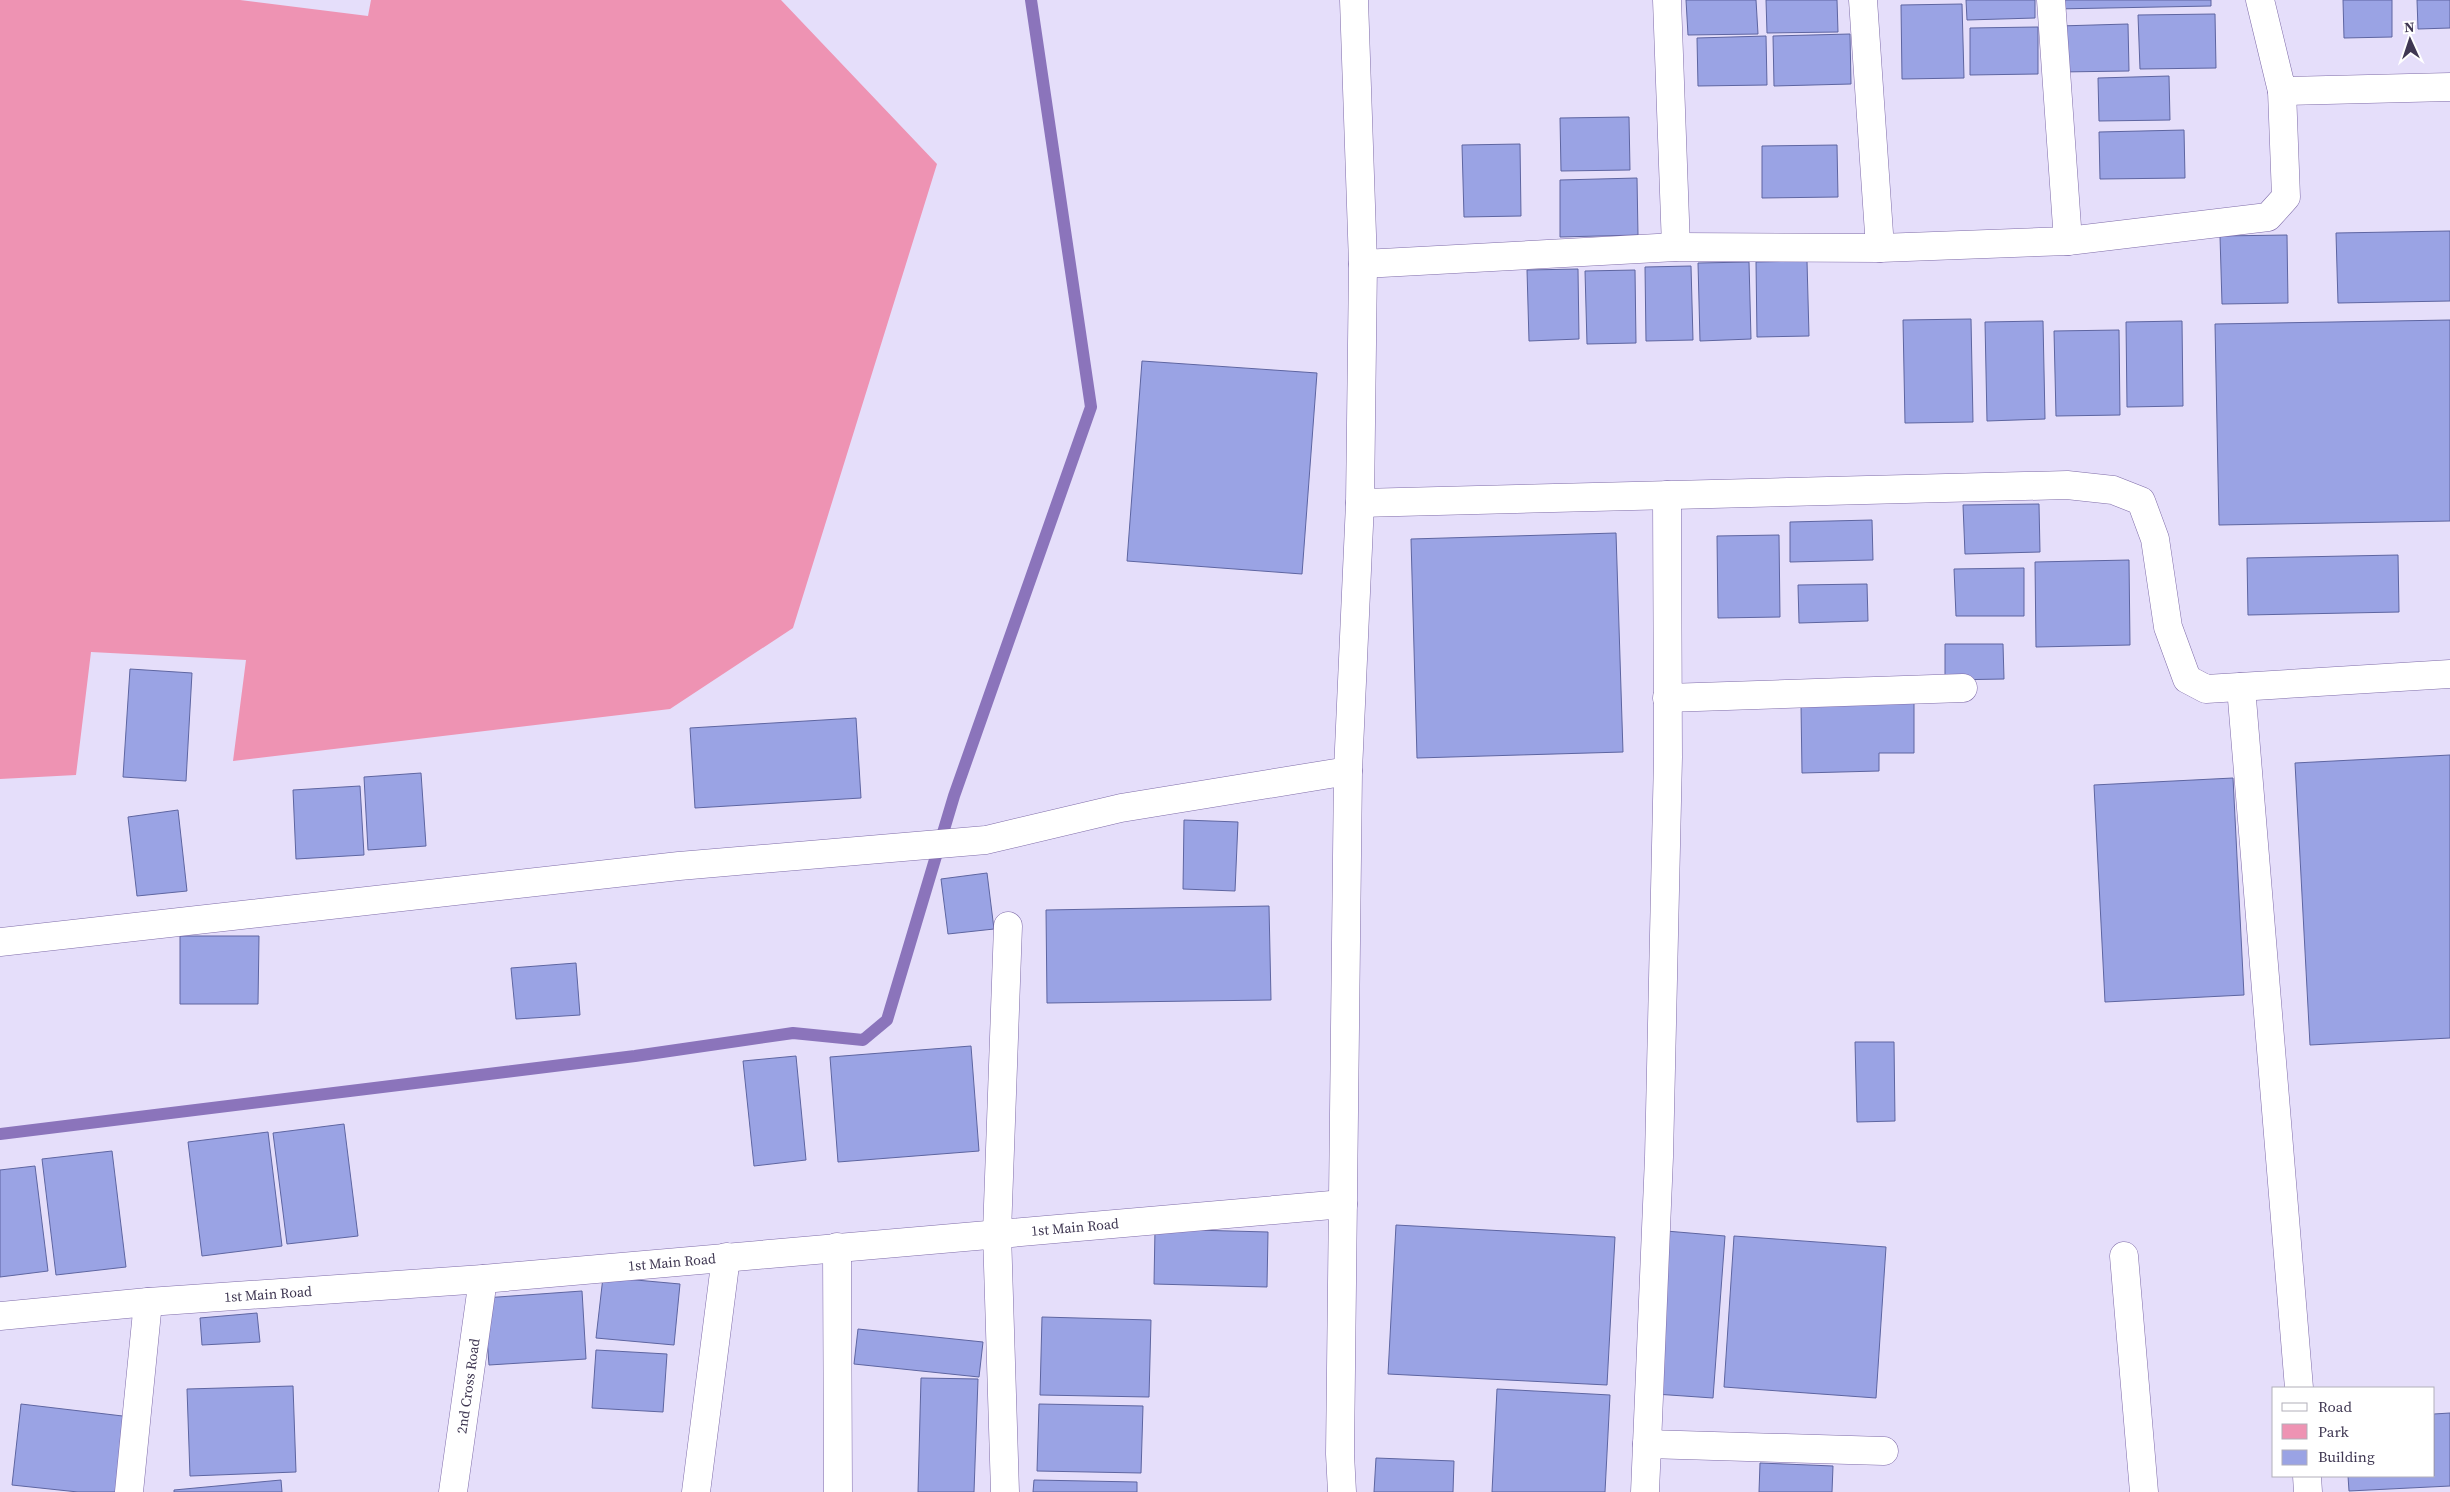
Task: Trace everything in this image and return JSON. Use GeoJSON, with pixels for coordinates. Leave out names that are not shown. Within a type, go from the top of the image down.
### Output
{"type":"FeatureCollection","features":[{"type":"Feature","properties":{"kind":"street"},"geometry":{"type":"LineString","coordinates":[[1342,1492],[1340,1454],[1348,772],[1360,503],[1363,264],[1354,0]]}},
{"type":"Feature","properties":{"kind":"street"},"geometry":{"type":"LineString","coordinates":[[1667,0],[1676,247]]}},
{"type":"Feature","properties":{"kind":"street"},"geometry":{"type":"LineString","coordinates":[[1863,0],[1880,248]]}},
{"type":"Feature","properties":{"kind":"street"},"geometry":{"type":"LineString","coordinates":[[2051,0],[2068,241]]}},
{"type":"Feature","properties":{"kind":"street"},"geometry":{"type":"LineString","coordinates":[[1363,264],[1676,247],[1880,248],[2068,241],[2268,217],[2286,197],[2282,91],[2260,0]]}},
{"type":"Feature","properties":{"kind":"street"},"geometry":{"type":"LineString","coordinates":[[2282,91],[2450,86]]}},
{"type":"Feature","properties":{"kind":"street"},"geometry":{"type":"LineString","coordinates":[[1360,503],[2067,485],[2113,490],[2140,501],[2152,531],[2168,627],[2187,679],[2206,689],[2450,674]]}},
{"type":"Feature","properties":{"kind":"street"},"geometry":{"type":"LineString","coordinates":[[1645,1492],[1659,1157],[1667,698],[1667,495]]}},
{"type":"Feature","properties":{"kind":"street"},"geometry":{"type":"LineString","coordinates":[[2241,687],[2300,1387]]}},
{"type":"Feature","properties":{"kind":"street"},"geometry":{"type":"LineString","coordinates":[[1667,698],[1963,688]]}},
{"type":"Feature","properties":{"kind":"street"},"geometry":{"type":"LineString","coordinates":[[0,942],[679,866],[986,840],[1121,808],[1348,772]]}},
{"type":"Feature","properties":{"kind":"street"},"geometry":{"type":"LineString","coordinates":[[1005,1492],[997,1234],[1008,926]]}},
{"type":"Feature","properties":{"kind":"street","name":"1st Main Road"},"geometry":{"type":"LineString","coordinates":[[0,1316],[148,1302],[483,1279],[1343,1204]]}},
{"type":"Feature","properties":{"kind":"street"},"geometry":{"type":"LineString","coordinates":[[837,1247],[838,1492]]}},
{"type":"Feature","properties":{"kind":"street"},"geometry":{"type":"LineString","coordinates":[[2124,1256],[2144,1492]]}},
{"type":"Feature","properties":{"kind":"street"},"geometry":{"type":"LineString","coordinates":[[696,1492],[726,1257]]}},
{"type":"Feature","properties":{"kind":"street","name":"2nd Cross Road"},"geometry":{"type":"LineString","coordinates":[[453,1492],[483,1279]]}},
{"type":"Feature","properties":{"kind":"street"},"geometry":{"type":"LineString","coordinates":[[129,1492],[148,1302]]}},
{"type":"Feature","properties":{"kind":"street"},"geometry":{"type":"LineString","coordinates":[[1647,1444],[1884,1451]]}},
{"type":"Feature","properties":{"kind":"street"},"geometry":{"type":"LineString","coordinates":[[2307,1477],[2308,1492]]}},
{"type":"Feature","properties":{"kind":"green space"},"geometry":{"type":"Polygon","coordinates":[[[0,0],[240,0],[368,16],[371,0],[781,0],[937,164],[793,628],[670,709],[233,761],[246,660],[91,652],[76,775],[0,779],[0,0]]]}},
{"type":"Feature","properties":{"kind":"building"},"geometry":{"type":"Polygon","coordinates":[[[1686,0],[1756,0],[1758,34],[1688,35],[1686,0]]]}},
{"type":"Feature","properties":{"kind":"building"},"geometry":{"type":"Polygon","coordinates":[[[1766,0],[1837,0],[1838,32],[1767,33],[1766,0]]]}},
{"type":"Feature","properties":{"kind":"building"},"geometry":{"type":"Polygon","coordinates":[[[1966,0],[2035,0],[2035,18],[1967,20],[1966,0]]]}},
{"type":"Feature","properties":{"kind":"building"},"geometry":{"type":"Polygon","coordinates":[[[2055,0],[2211,0],[2211,6],[2055,9],[2055,0]]]}},
{"type":"Feature","properties":{"kind":"building"},"geometry":{"type":"Polygon","coordinates":[[[2343,0],[2392,0],[2392,37],[2344,38],[2343,0]]]}},
{"type":"Feature","properties":{"kind":"building"},"geometry":{"type":"Polygon","coordinates":[[[2417,0],[2450,0],[2450,28],[2418,29],[2417,0]]]}},
{"type":"Feature","properties":{"kind":"building"},"geometry":{"type":"Polygon","coordinates":[[[1962,4],[1964,78],[1902,79],[1901,5],[1962,4]]]}},
{"type":"Feature","properties":{"kind":"building"},"geometry":{"type":"Polygon","coordinates":[[[2215,14],[2216,68],[2140,69],[2138,15],[2215,14]]]}},
{"type":"Feature","properties":{"kind":"building"},"geometry":{"type":"Polygon","coordinates":[[[2128,24],[2129,71],[2060,72],[2059,26],[2128,24]]]}},
{"type":"Feature","properties":{"kind":"building"},"geometry":{"type":"Polygon","coordinates":[[[2038,27],[2038,74],[1970,75],[1970,28],[2038,27]]]}},
{"type":"Feature","properties":{"kind":"building"},"geometry":{"type":"Polygon","coordinates":[[[1850,34],[1851,84],[1774,86],[1773,36],[1850,34]]]}},
{"type":"Feature","properties":{"kind":"building"},"geometry":{"type":"Polygon","coordinates":[[[1766,36],[1767,85],[1698,86],[1697,38],[1766,36]]]}},
{"type":"Feature","properties":{"kind":"building"},"geometry":{"type":"Polygon","coordinates":[[[2169,76],[2170,120],[2099,121],[2098,78],[2169,76]]]}},
{"type":"Feature","properties":{"kind":"building"},"geometry":{"type":"Polygon","coordinates":[[[1629,117],[1630,170],[1561,171],[1560,118],[1629,117]]]}},
{"type":"Feature","properties":{"kind":"building"},"geometry":{"type":"Polygon","coordinates":[[[2184,130],[2185,178],[2100,179],[2099,132],[2184,130]]]}},
{"type":"Feature","properties":{"kind":"building"},"geometry":{"type":"Polygon","coordinates":[[[1520,144],[1521,216],[1464,217],[1462,145],[1520,144]]]}},
{"type":"Feature","properties":{"kind":"building"},"geometry":{"type":"Polygon","coordinates":[[[1837,145],[1838,197],[1762,198],[1762,146],[1837,145]]]}},
{"type":"Feature","properties":{"kind":"building"},"geometry":{"type":"Polygon","coordinates":[[[1637,178],[1638,235],[1560,237],[1560,180],[1637,178]]]}},
{"type":"Feature","properties":{"kind":"building"},"geometry":{"type":"Polygon","coordinates":[[[2450,231],[2450,301],[2338,303],[2336,233],[2450,231]]]}},
{"type":"Feature","properties":{"kind":"building"},"geometry":{"type":"Polygon","coordinates":[[[2287,235],[2288,303],[2222,304],[2220,236],[2287,235]]]}},
{"type":"Feature","properties":{"kind":"building"},"geometry":{"type":"Polygon","coordinates":[[[1807,261],[1809,336],[1757,337],[1756,262],[1807,261]]]}},
{"type":"Feature","properties":{"kind":"building"},"geometry":{"type":"Polygon","coordinates":[[[1749,262],[1751,339],[1700,341],[1698,263],[1749,262]]]}},
{"type":"Feature","properties":{"kind":"building"},"geometry":{"type":"Polygon","coordinates":[[[1691,266],[1693,340],[1646,341],[1645,267],[1691,266]]]}},
{"type":"Feature","properties":{"kind":"building"},"geometry":{"type":"Polygon","coordinates":[[[1578,269],[1579,339],[1529,341],[1527,270],[1578,269]]]}},
{"type":"Feature","properties":{"kind":"building"},"geometry":{"type":"Polygon","coordinates":[[[1635,270],[1636,343],[1587,344],[1585,271],[1635,270]]]}},
{"type":"Feature","properties":{"kind":"building"},"geometry":{"type":"Polygon","coordinates":[[[1971,319],[1973,422],[1905,423],[1903,320],[1971,319]]]}},
{"type":"Feature","properties":{"kind":"building"},"geometry":{"type":"Polygon","coordinates":[[[2450,320],[2450,521],[2219,525],[2215,324],[2450,320]]]}},
{"type":"Feature","properties":{"kind":"building"},"geometry":{"type":"Polygon","coordinates":[[[2043,321],[2045,419],[1987,421],[1985,322],[2043,321]]]}},
{"type":"Feature","properties":{"kind":"building"},"geometry":{"type":"Polygon","coordinates":[[[2182,321],[2183,406],[2127,407],[2126,322],[2182,321]]]}},
{"type":"Feature","properties":{"kind":"building"},"geometry":{"type":"Polygon","coordinates":[[[2119,330],[2120,415],[2056,416],[2054,331],[2119,330]]]}},
{"type":"Feature","properties":{"kind":"building"},"geometry":{"type":"Polygon","coordinates":[[[1142,361],[1317,373],[1302,574],[1127,561],[1142,361]]]}},
{"type":"Feature","properties":{"kind":"building"},"geometry":{"type":"Polygon","coordinates":[[[2039,504],[2040,552],[1965,554],[1963,505],[2039,504]]]}},
{"type":"Feature","properties":{"kind":"building"},"geometry":{"type":"Polygon","coordinates":[[[1872,520],[1873,560],[1790,562],[1790,522],[1872,520]]]}},
{"type":"Feature","properties":{"kind":"building"},"geometry":{"type":"Polygon","coordinates":[[[1616,533],[1623,752],[1417,758],[1411,539],[1616,533]]]}},
{"type":"Feature","properties":{"kind":"building"},"geometry":{"type":"Polygon","coordinates":[[[1779,535],[1780,617],[1718,618],[1717,536],[1779,535]]]}},
{"type":"Feature","properties":{"kind":"building"},"geometry":{"type":"Polygon","coordinates":[[[2398,555],[2399,612],[2248,615],[2247,558],[2398,555]]]}},
{"type":"Feature","properties":{"kind":"building"},"geometry":{"type":"Polygon","coordinates":[[[2129,560],[2130,645],[2036,647],[2035,562],[2129,560]]]}},
{"type":"Feature","properties":{"kind":"building"},"geometry":{"type":"Polygon","coordinates":[[[2024,568],[2024,616],[1956,616],[1954,569],[2024,568]]]}},
{"type":"Feature","properties":{"kind":"building"},"geometry":{"type":"Polygon","coordinates":[[[1867,584],[1868,621],[1799,623],[1798,585],[1867,584]]]}},
{"type":"Feature","properties":{"kind":"building"},"geometry":{"type":"Polygon","coordinates":[[[1945,644],[2003,644],[2004,679],[1945,680],[1945,644]]]}},
{"type":"Feature","properties":{"kind":"building"},"geometry":{"type":"Polygon","coordinates":[[[130,669],[192,673],[186,781],[123,777],[130,669]]]}},
{"type":"Feature","properties":{"kind":"building"},"geometry":{"type":"Polygon","coordinates":[[[1914,703],[1914,753],[1879,753],[1879,771],[1802,773],[1801,705],[1914,703]]]}},
{"type":"Feature","properties":{"kind":"building"},"geometry":{"type":"Polygon","coordinates":[[[856,718],[861,798],[695,808],[690,728],[856,718]]]}},
{"type":"Feature","properties":{"kind":"building"},"geometry":{"type":"Polygon","coordinates":[[[2450,755],[2450,1038],[2310,1045],[2295,763],[2450,755]]]}},
{"type":"Feature","properties":{"kind":"building"},"geometry":{"type":"Polygon","coordinates":[[[421,773],[426,846],[368,850],[364,777],[421,773]]]}},
{"type":"Feature","properties":{"kind":"building"},"geometry":{"type":"Polygon","coordinates":[[[2233,778],[2244,995],[2105,1002],[2094,785],[2233,778]]]}},
{"type":"Feature","properties":{"kind":"building"},"geometry":{"type":"Polygon","coordinates":[[[360,786],[364,855],[296,859],[293,790],[360,786]]]}},
{"type":"Feature","properties":{"kind":"building"},"geometry":{"type":"Polygon","coordinates":[[[178,810],[187,891],[137,896],[128,817],[178,810]]]}},
{"type":"Feature","properties":{"kind":"building"},"geometry":{"type":"Polygon","coordinates":[[[1184,820],[1238,822],[1235,891],[1183,889],[1184,820]]]}},
{"type":"Feature","properties":{"kind":"building"},"geometry":{"type":"Polygon","coordinates":[[[987,873],[994,929],[948,934],[941,879],[987,873]]]}},
{"type":"Feature","properties":{"kind":"building"},"geometry":{"type":"Polygon","coordinates":[[[1269,906],[1271,1000],[1047,1003],[1046,910],[1269,906]]]}},
{"type":"Feature","properties":{"kind":"building"},"geometry":{"type":"Polygon","coordinates":[[[180,936],[259,936],[258,1004],[180,1004],[180,936]]]}},
{"type":"Feature","properties":{"kind":"building"},"geometry":{"type":"Polygon","coordinates":[[[576,963],[580,1015],[516,1019],[511,968],[576,963]]]}},
{"type":"Feature","properties":{"kind":"building"},"geometry":{"type":"Polygon","coordinates":[[[1855,1042],[1894,1042],[1895,1121],[1857,1122],[1855,1042]]]}},
{"type":"Feature","properties":{"kind":"building"},"geometry":{"type":"Polygon","coordinates":[[[971,1046],[979,1151],[838,1162],[830,1057],[971,1046]]]}},
{"type":"Feature","properties":{"kind":"building"},"geometry":{"type":"Polygon","coordinates":[[[796,1056],[806,1160],[754,1166],[743,1061],[796,1056]]]}},
{"type":"Feature","properties":{"kind":"building"},"geometry":{"type":"Polygon","coordinates":[[[344,1124],[358,1236],[287,1244],[273,1133],[344,1124]]]}},
{"type":"Feature","properties":{"kind":"building"},"geometry":{"type":"Polygon","coordinates":[[[268,1132],[282,1246],[202,1256],[188,1142],[268,1132]]]}},
{"type":"Feature","properties":{"kind":"building"},"geometry":{"type":"Polygon","coordinates":[[[112,1151],[126,1267],[56,1275],[42,1159],[112,1151]]]}},
{"type":"Feature","properties":{"kind":"building"},"geometry":{"type":"Polygon","coordinates":[[[35,1166],[48,1271],[0,1277],[0,1170],[35,1166]]]}},
{"type":"Feature","properties":{"kind":"building"},"geometry":{"type":"Polygon","coordinates":[[[1396,1225],[1615,1237],[1607,1385],[1388,1374],[1396,1225]]]}},
{"type":"Feature","properties":{"kind":"building"},"geometry":{"type":"Polygon","coordinates":[[[1155,1229],[1268,1232],[1267,1287],[1154,1284],[1155,1229]]]}},
{"type":"Feature","properties":{"kind":"building"},"geometry":{"type":"Polygon","coordinates":[[[1666,1231],[1725,1236],[1713,1398],[1655,1394],[1666,1231]]]}},
{"type":"Feature","properties":{"kind":"building"},"geometry":{"type":"Polygon","coordinates":[[[1734,1236],[1886,1247],[1876,1398],[1724,1387],[1734,1236]]]}},
{"type":"Feature","properties":{"kind":"building"},"geometry":{"type":"Polygon","coordinates":[[[603,1277],[680,1284],[674,1345],[596,1338],[603,1277]]]}},
{"type":"Feature","properties":{"kind":"building"},"geometry":{"type":"Polygon","coordinates":[[[582,1291],[586,1359],[489,1365],[484,1298],[582,1291]]]}},
{"type":"Feature","properties":{"kind":"building"},"geometry":{"type":"Polygon","coordinates":[[[257,1313],[260,1342],[202,1345],[200,1318],[257,1313]]]}},
{"type":"Feature","properties":{"kind":"building"},"geometry":{"type":"Polygon","coordinates":[[[1042,1317],[1151,1320],[1149,1397],[1040,1395],[1042,1317]]]}},
{"type":"Feature","properties":{"kind":"building"},"geometry":{"type":"Polygon","coordinates":[[[858,1329],[983,1342],[979,1377],[854,1364],[858,1329]]]}},
{"type":"Feature","properties":{"kind":"building"},"geometry":{"type":"Polygon","coordinates":[[[596,1350],[667,1354],[663,1412],[592,1408],[596,1350]]]}},
{"type":"Feature","properties":{"kind":"building"},"geometry":{"type":"Polygon","coordinates":[[[921,1378],[978,1379],[974,1492],[918,1492],[921,1378]]]}},
{"type":"Feature","properties":{"kind":"building"},"geometry":{"type":"Polygon","coordinates":[[[293,1386],[296,1472],[190,1476],[187,1389],[293,1386]]]}},
{"type":"Feature","properties":{"kind":"building"},"geometry":{"type":"Polygon","coordinates":[[[1497,1389],[1610,1395],[1605,1492],[1492,1492],[1497,1389]]]}},
{"type":"Feature","properties":{"kind":"building"},"geometry":{"type":"Polygon","coordinates":[[[21,1404],[131,1417],[123,1492],[78,1492],[12,1485],[21,1404]]]}},
{"type":"Feature","properties":{"kind":"building"},"geometry":{"type":"Polygon","coordinates":[[[1039,1404],[1143,1406],[1141,1473],[1037,1471],[1039,1404]]]}},
{"type":"Feature","properties":{"kind":"building"},"geometry":{"type":"Polygon","coordinates":[[[2450,1413],[2450,1486],[2349,1491],[2348,1477],[2435,1477],[2435,1414],[2450,1413]]]}},
{"type":"Feature","properties":{"kind":"building"},"geometry":{"type":"Polygon","coordinates":[[[1376,1458],[1454,1461],[1453,1492],[1374,1492],[1376,1458]]]}},
{"type":"Feature","properties":{"kind":"building"},"geometry":{"type":"Polygon","coordinates":[[[1760,1463],[1833,1466],[1832,1492],[1759,1492],[1760,1463]]]}},
{"type":"Feature","properties":{"kind":"building"},"geometry":{"type":"Polygon","coordinates":[[[281,1480],[282,1492],[174,1492],[174,1490],[281,1480]]]}},
{"type":"Feature","properties":{"kind":"building"},"geometry":{"type":"Polygon","coordinates":[[[1034,1480],[1137,1482],[1137,1492],[1033,1492],[1034,1480]]]}},
{"type":"Feature","properties":{"kind":"waterway"},"geometry":{"type":"LineString","coordinates":[[0,1134],[635,1056],[793,1033],[863,1040],[887,1020],[954,796],[1091,407],[1031,0]]}}]}
